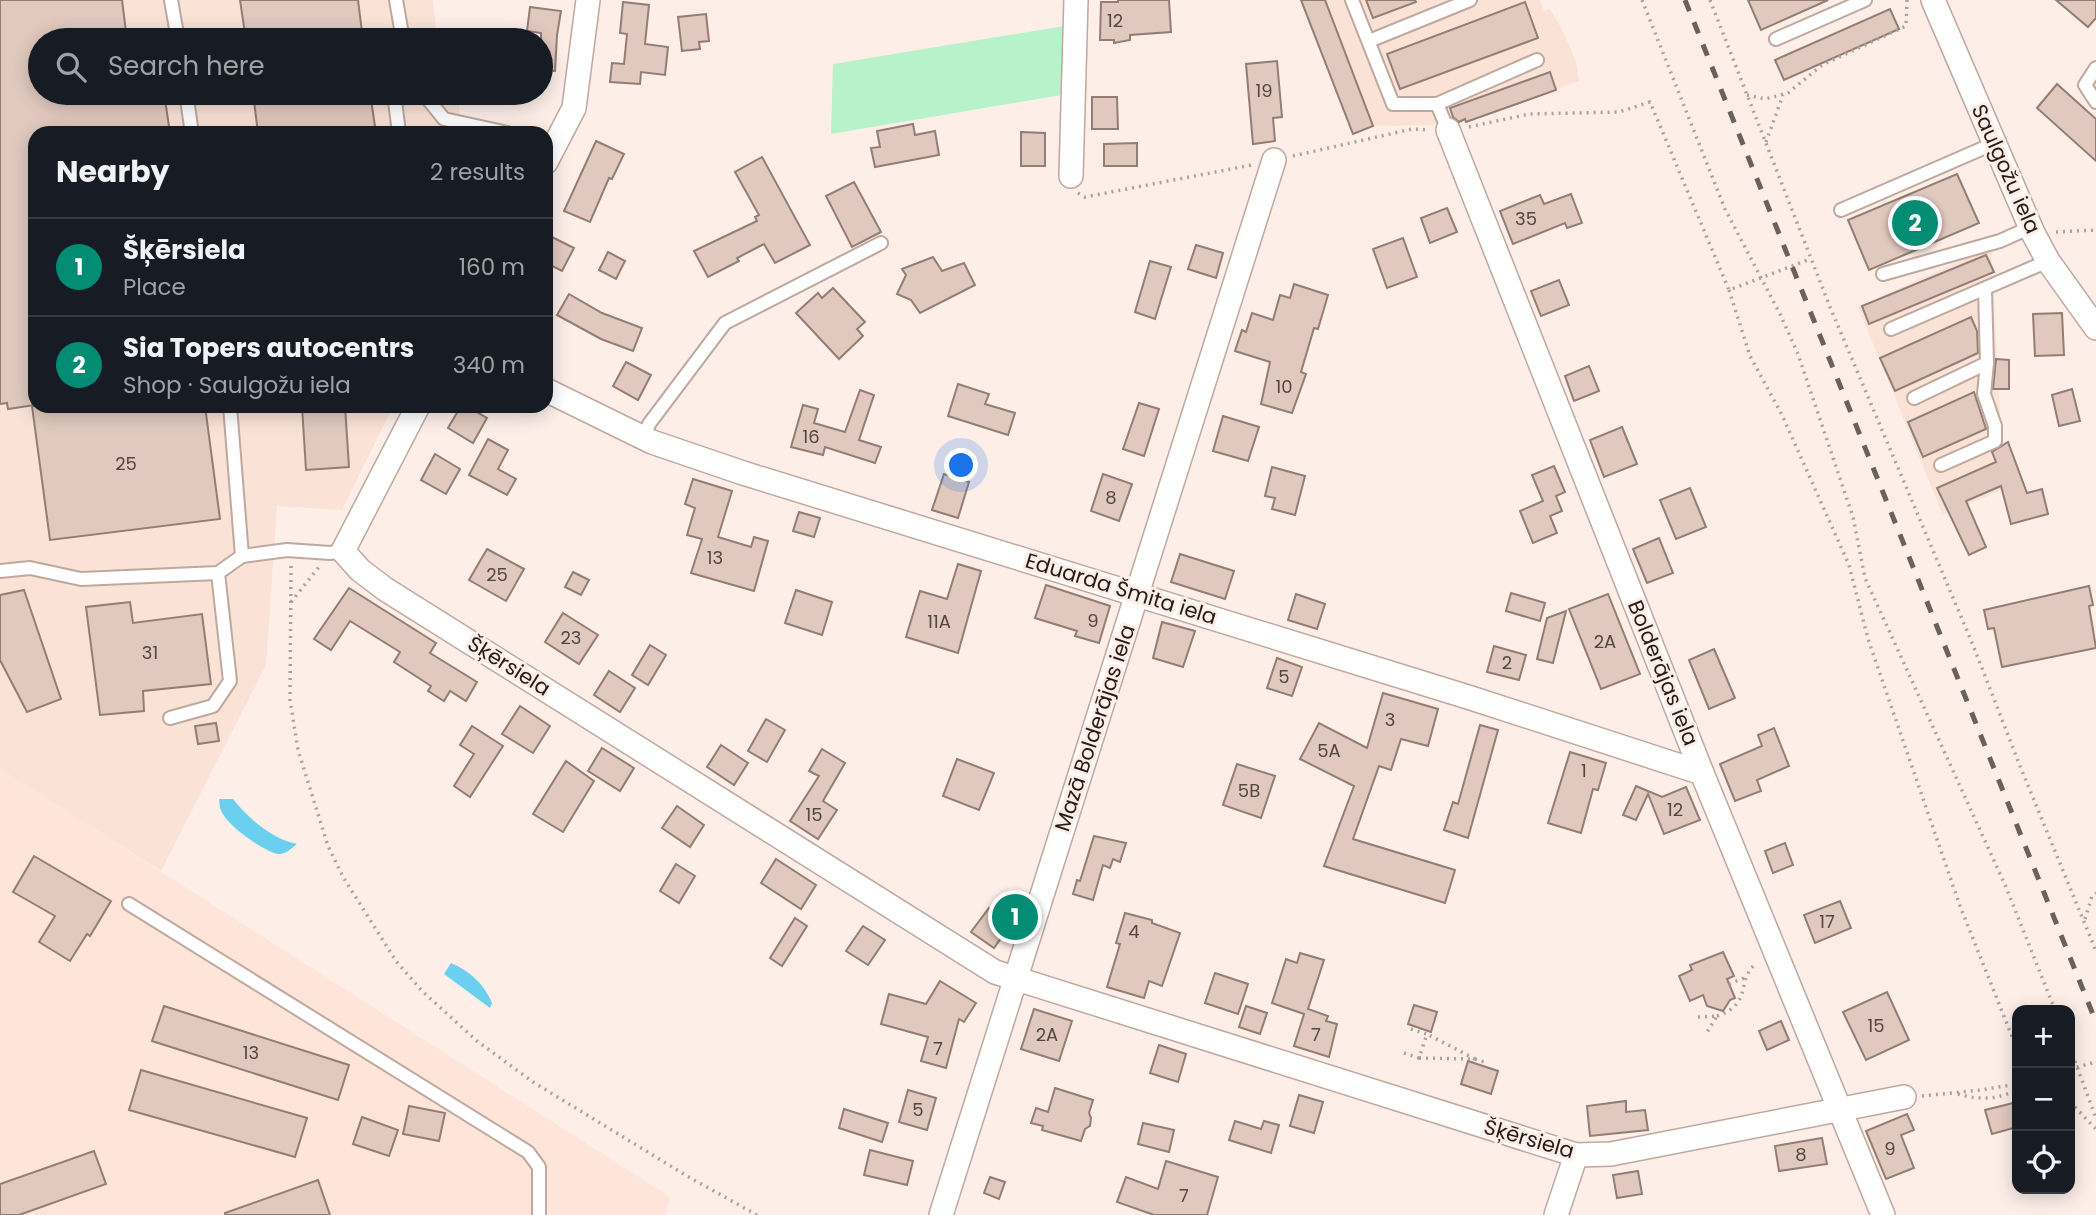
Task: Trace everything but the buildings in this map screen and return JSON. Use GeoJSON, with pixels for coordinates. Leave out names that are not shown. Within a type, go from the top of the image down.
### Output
{"type":"FeatureCollection","features":[{"type":"Feature","properties":{"kind":"street"},"geometry":{"type":"LineString","coordinates":[[553,142],[574,108],[588,0]]}},
{"type":"Feature","properties":{"kind":"street"},"geometry":{"type":"LineString","coordinates":[[1071,176],[1076,0]]}},
{"type":"Feature","properties":{"kind":"street","name":"Saulgožu iela"},"geometry":{"type":"LineString","coordinates":[[1933,0],[2032,230],[2048,261],[2096,328]]}},
{"type":"Feature","properties":{"kind":"street","name":"Bolderājas iela"},"geometry":{"type":"LineString","coordinates":[[1448,130],[1702,773],[1883,1215]]}},
{"type":"Feature","properties":{"kind":"street","name":"Mazā Bolderājas iela"},"geometry":{"type":"LineString","coordinates":[[941,1215],[1274,160]]}},
{"type":"Feature","properties":{"kind":"street","name":"Eduarda Šmita iela"},"geometry":{"type":"LineString","coordinates":[[553,393],[643,438],[743,473],[1471,698],[1702,773]]}},
{"type":"Feature","properties":{"kind":"street"},"geometry":{"type":"LineString","coordinates":[[337,552],[414,413]]}},
{"type":"Feature","properties":{"kind":"street","name":"Šķērsiela"},"geometry":{"type":"LineString","coordinates":[[337,552],[385,589],[987,968],[1015,981],[1576,1155],[1611,1154],[1904,1097]]}},
{"type":"Feature","properties":{"kind":"street"},"geometry":{"type":"LineString","coordinates":[[1556,1215],[1576,1155]]}},
{"type":"Feature","properties":{"kind":"lane"},"geometry":{"type":"LineString","coordinates":[[171,0],[176,28]]}},
{"type":"Feature","properties":{"kind":"lane"},"geometry":{"type":"LineString","coordinates":[[396,0],[401,28]]}},
{"type":"Feature","properties":{"kind":"lane"},"geometry":{"type":"LineString","coordinates":[[1352,0],[1393,104],[1437,104],[1537,60]]}},
{"type":"Feature","properties":{"kind":"lane"},"geometry":{"type":"LineString","coordinates":[[1368,40],[1470,0]]}},
{"type":"Feature","properties":{"kind":"lane"},"geometry":{"type":"LineString","coordinates":[[1776,39],[1865,0]]}},
{"type":"Feature","properties":{"kind":"lane"},"geometry":{"type":"LineString","coordinates":[[2096,68],[2085,85],[2096,102]]}},
{"type":"Feature","properties":{"kind":"lane"},"geometry":{"type":"LineString","coordinates":[[1437,104],[1448,130]]}},
{"type":"Feature","properties":{"kind":"lane"},"geometry":{"type":"LineString","coordinates":[[188,105],[191,126]]}},
{"type":"Feature","properties":{"kind":"lane"},"geometry":{"type":"LineString","coordinates":[[396,105],[399,126]]}},
{"type":"Feature","properties":{"kind":"lane"},"geometry":{"type":"LineString","coordinates":[[433,105],[443,119],[476,126]]}},
{"type":"Feature","properties":{"kind":"lane"},"geometry":{"type":"LineString","coordinates":[[1841,210],[1995,143]]}},
{"type":"Feature","properties":{"kind":"lane"},"geometry":{"type":"LineString","coordinates":[[1883,274],[2000,242],[2032,230]]}},
{"type":"Feature","properties":{"kind":"lane"},"geometry":{"type":"LineString","coordinates":[[643,438],[649,424],[725,323],[881,243]]}},
{"type":"Feature","properties":{"kind":"lane"},"geometry":{"type":"LineString","coordinates":[[1891,329],[2048,261]]}},
{"type":"Feature","properties":{"kind":"lane"},"geometry":{"type":"LineString","coordinates":[[1941,465],[1994,441],[1995,426],[1984,394],[1987,363],[1985,290]]}},
{"type":"Feature","properties":{"kind":"lane"},"geometry":{"type":"LineString","coordinates":[[1914,398],[1987,363]]}},
{"type":"Feature","properties":{"kind":"lane"},"geometry":{"type":"LineString","coordinates":[[231,413],[242,556]]}},
{"type":"Feature","properties":{"kind":"lane"},"geometry":{"type":"LineString","coordinates":[[0,571],[30,568],[81,579],[218,573],[242,556],[292,550],[337,552]]}},
{"type":"Feature","properties":{"kind":"lane"},"geometry":{"type":"LineString","coordinates":[[170,718],[214,706],[230,681],[218,573]]}},
{"type":"Feature","properties":{"kind":"lane"},"geometry":{"type":"LineString","coordinates":[[129,904],[528,1152],[539,1167],[540,1215]]}},
{"type":"Feature","properties":{"kind":"path"},"geometry":{"type":"LineString","coordinates":[[1642,0],[1725,209],[1798,354],[1853,517],[1866,578],[2006,887],[2053,1005]]}},
{"type":"Feature","properties":{"kind":"path"},"geometry":{"type":"LineString","coordinates":[[1710,0],[1811,259],[1973,645],[2096,951]]}},
{"type":"Feature","properties":{"kind":"path"},"geometry":{"type":"LineString","coordinates":[[1747,95],[1765,99],[1788,93],[1822,65],[1906,26],[1907,0]]}},
{"type":"Feature","properties":{"kind":"path"},"geometry":{"type":"LineString","coordinates":[[1766,143],[1783,95]]}},
{"type":"Feature","properties":{"kind":"path"},"geometry":{"type":"LineString","coordinates":[[1448,130],[1528,114],[1587,111],[1619,113],[1650,102],[1729,290],[1750,356],[1782,415],[1849,565],[1868,639],[1960,906],[2012,1036]]}},
{"type":"Feature","properties":{"kind":"path"},"geometry":{"type":"LineString","coordinates":[[2032,230],[2096,230]]}},
{"type":"Feature","properties":{"kind":"path"},"geometry":{"type":"LineString","coordinates":[[1729,290],[1811,259]]}},
{"type":"Feature","properties":{"kind":"path"},"geometry":{"type":"LineString","coordinates":[[292,550],[289,699],[298,750],[312,802],[328,846],[343,877],[396,961],[422,991],[477,1041],[533,1082],[687,1176],[757,1215]]}},
{"type":"Feature","properties":{"kind":"path"},"geometry":{"type":"LineString","coordinates":[[289,604],[337,552]]}},
{"type":"Feature","properties":{"kind":"path"},"geometry":{"type":"LineString","coordinates":[[2084,921],[2092,896],[2096,893]]}},
{"type":"Feature","properties":{"kind":"path"},"geometry":{"type":"LineString","coordinates":[[1698,1017],[1727,1013],[1742,998],[1753,966],[1767,959]]}},
{"type":"Feature","properties":{"kind":"path"},"geometry":{"type":"LineString","coordinates":[[1730,984],[1747,977]]}},
{"type":"Feature","properties":{"kind":"path"},"geometry":{"type":"LineString","coordinates":[[1706,1034],[1717,1016]]}},
{"type":"Feature","properties":{"kind":"path"},"geometry":{"type":"LineString","coordinates":[[1411,1029],[1484,1062],[1483,1066]]}},
{"type":"Feature","properties":{"kind":"path"},"geometry":{"type":"LineString","coordinates":[[1419,1058],[1427,1034]]}},
{"type":"Feature","properties":{"kind":"path"},"geometry":{"type":"LineString","coordinates":[[1404,1054],[1419,1058],[1475,1059]]}},
{"type":"Feature","properties":{"kind":"path"},"geometry":{"type":"LineString","coordinates":[[2075,1062],[2096,1118]]}},
{"type":"Feature","properties":{"kind":"path"},"geometry":{"type":"LineString","coordinates":[[2074,1068],[2096,1062]]}},
{"type":"Feature","properties":{"kind":"path"},"geometry":{"type":"LineString","coordinates":[[1904,1097],[2012,1087]]}},
{"type":"Feature","properties":{"kind":"path"},"geometry":{"type":"LineString","coordinates":[[1952,1093],[1975,1099],[2008,1094],[2012,1090]]}},
{"type":"Feature","properties":{"kind":"path"},"geometry":{"type":"LineString","coordinates":[[2075,1107],[2096,1129]]}},
{"type":"Feature","properties":{"kind":"shaded area"},"geometry":{"type":"Polygon","coordinates":[[[0,0],[433,0],[436,28],[28,28],[28,105],[459,105],[461,126],[28,126],[28,413],[390,413],[342,510],[277,506],[266,665],[161,871],[0,769],[0,0]]]}},
{"type":"Feature","properties":{"kind":"shaded area"},"geometry":{"type":"Polygon","coordinates":[[[1301,0],[1540,0],[1544,11],[1550,9],[1561,28],[1576,61],[1579,81],[1466,122],[1373,126],[1353,134],[1301,0]]]}},
{"type":"Feature","properties":{"kind":"shaded area"},"geometry":{"type":"Polygon","coordinates":[[[1991,247],[2004,489],[1943,515],[1858,307],[1991,247]]]}},
{"type":"Feature","properties":{"kind":"shaded area"},"geometry":{"type":"Polygon","coordinates":[[[0,769],[670,1197],[666,1215],[0,1215],[0,769]]]}},
{"type":"Feature","properties":{"kind":"green space"},"geometry":{"type":"Polygon","coordinates":[[[1064,26],[1061,95],[831,134],[833,64],[1064,26]]]}},
{"type":"Feature","properties":{"kind":"water"},"geometry":{"type":"Polygon","coordinates":[[[219,799],[233,799],[262,827],[279,838],[297,844],[281,854],[263,848],[229,822],[220,809],[219,799]]]}},
{"type":"Feature","properties":{"kind":"water"},"geometry":{"type":"Polygon","coordinates":[[[451,963],[481,984],[492,1003],[490,1008],[444,974],[451,963]]]}},
{"type":"Feature","properties":{"kind":"railway"},"geometry":{"type":"LineString","coordinates":[[1685,0],[2096,1022]]}},
{"type":"Feature","properties":{"kind":"place","name":"Sia Topers autocentrs"},"geometry":{"type":"Point","coordinates":[1915,223]}},
{"type":"Feature","properties":{"kind":"place","name":"Šķērsiela"},"geometry":{"type":"Point","coordinates":[1015,917]}}]}
